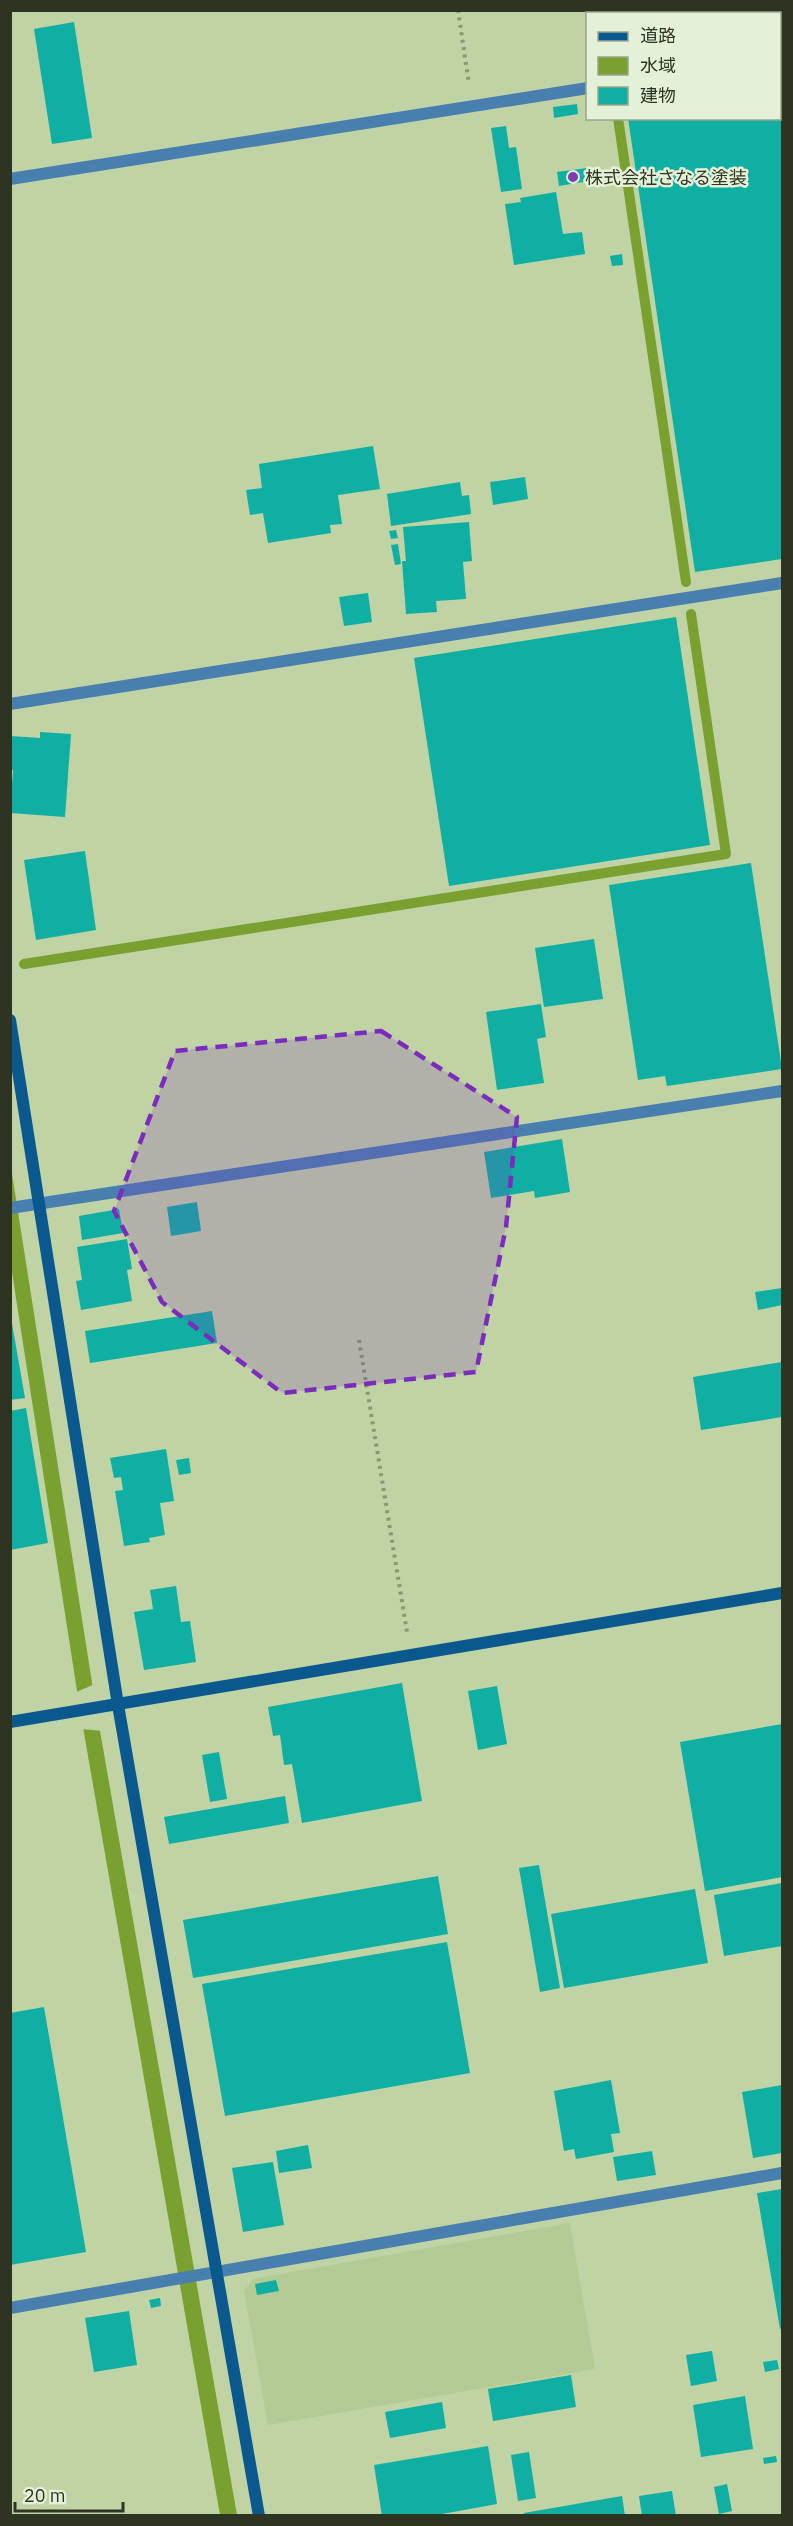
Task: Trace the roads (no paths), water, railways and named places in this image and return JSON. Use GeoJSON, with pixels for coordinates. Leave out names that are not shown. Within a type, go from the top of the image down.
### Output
{"type":"FeatureCollection","features":[{"type":"Feature","properties":{"kind":"street"},"geometry":{"type":"LineString","coordinates":[[10,179],[586,88]]}},
{"type":"Feature","properties":{"kind":"street"},"geometry":{"type":"LineString","coordinates":[[10,704],[783,583]]}},
{"type":"Feature","properties":{"kind":"street"},"geometry":{"type":"LineString","coordinates":[[10,1020],[118,1705],[259,2516]]}},
{"type":"Feature","properties":{"kind":"street"},"geometry":{"type":"LineString","coordinates":[[15,1208],[783,1090]]}},
{"type":"Feature","properties":{"kind":"street"},"geometry":{"type":"LineString","coordinates":[[10,1722],[783,1593]]}},
{"type":"Feature","properties":{"kind":"street"},"geometry":{"type":"LineString","coordinates":[[10,2308],[783,2173]]}},
{"type":"Feature","properties":{"kind":"water"},"geometry":{"type":"Polygon","coordinates":[[[10,1161],[96,1708],[237,2515],[220,2515],[80,1710],[11,1266],[10,1161]]]}},
{"type":"Feature","properties":{"kind":"waterway"},"geometry":{"type":"LineString","coordinates":[[618,120],[686,582]]}},
{"type":"Feature","properties":{"kind":"waterway"},"geometry":{"type":"LineString","coordinates":[[24,964],[726,854],[691,614]]}},
{"type":"Feature","properties":{"kind":"place","name":"株式会社さなる塗装"},"geometry":{"type":"Point","coordinates":[573,177]}}]}
